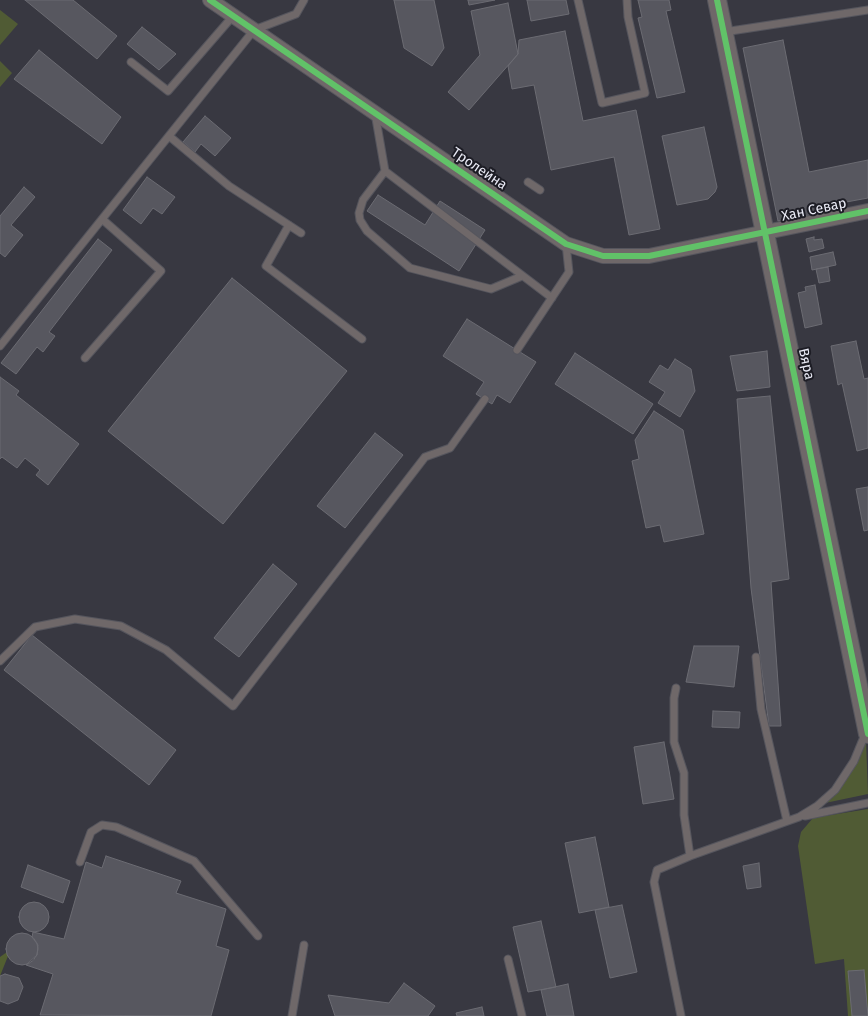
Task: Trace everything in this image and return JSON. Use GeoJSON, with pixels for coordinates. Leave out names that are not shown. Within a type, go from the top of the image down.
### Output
{"type":"FeatureCollection","features":[{"type":"Feature","properties":{"kind":"street","name":"Тролейна"},"geometry":{"type":"LineString","coordinates":[[210,0],[566,244],[603,256],[648,256],[766,232]]}},
{"type":"Feature","properties":{"kind":"street","name":"Вяра"},"geometry":{"type":"LineString","coordinates":[[717,0],[868,731]]}},
{"type":"Feature","properties":{"kind":"street","name":"Хан Севар"},"geometry":{"type":"LineString","coordinates":[[766,232],[868,211]]}},
{"type":"Feature","properties":{"kind":"lane"},"geometry":{"type":"LineString","coordinates":[[0,346],[254,30],[296,14],[304,0]]}},
{"type":"Feature","properties":{"kind":"lane"},"geometry":{"type":"LineString","coordinates":[[578,0],[602,103],[645,93],[628,17],[627,0]]}},
{"type":"Feature","properties":{"kind":"lane"},"geometry":{"type":"LineString","coordinates":[[723,32],[868,10]]}},
{"type":"Feature","properties":{"kind":"lane"},"geometry":{"type":"LineString","coordinates":[[131,62],[168,91],[233,16]]}},
{"type":"Feature","properties":{"kind":"lane"},"geometry":{"type":"LineString","coordinates":[[375,113],[385,171],[552,298]]}},
{"type":"Feature","properties":{"kind":"lane"},"geometry":{"type":"LineString","coordinates":[[169,136],[229,186],[301,233]]}},
{"type":"Feature","properties":{"kind":"lane"},"geometry":{"type":"LineString","coordinates":[[385,171],[363,200],[359,213],[360,220],[367,232],[410,268],[491,289],[522,276]]}},
{"type":"Feature","properties":{"kind":"lane"},"geometry":{"type":"LineString","coordinates":[[528,182],[540,190]]}},
{"type":"Feature","properties":{"kind":"lane"},"geometry":{"type":"LineString","coordinates":[[85,358],[161,271],[102,219]]}},
{"type":"Feature","properties":{"kind":"lane"},"geometry":{"type":"LineString","coordinates":[[288,225],[266,266],[362,339]]}},
{"type":"Feature","properties":{"kind":"lane"},"geometry":{"type":"LineString","coordinates":[[517,350],[569,272],[566,244]]}},
{"type":"Feature","properties":{"kind":"lane"},"geometry":{"type":"LineString","coordinates":[[0,662],[35,627],[75,619],[121,626],[166,650],[233,706],[425,457],[450,448],[484,399]]}},
{"type":"Feature","properties":{"kind":"lane"},"geometry":{"type":"LineString","coordinates":[[756,657],[763,717],[787,821]]}},
{"type":"Feature","properties":{"kind":"lane"},"geometry":{"type":"LineString","coordinates":[[676,688],[674,698],[674,742],[684,773],[684,815],[690,856]]}},
{"type":"Feature","properties":{"kind":"lane"},"geometry":{"type":"LineString","coordinates":[[799,817],[817,806],[834,790],[854,760],[868,731]]}},
{"type":"Feature","properties":{"kind":"lane"},"geometry":{"type":"LineString","coordinates":[[681,1016],[653,878],[660,868],[799,817],[868,803]]}},
{"type":"Feature","properties":{"kind":"lane"},"geometry":{"type":"LineString","coordinates":[[80,862],[91,832],[102,825],[116,826],[194,861],[258,936]]}},
{"type":"Feature","properties":{"kind":"lane"},"geometry":{"type":"LineString","coordinates":[[292,1016],[304,945]]}},
{"type":"Feature","properties":{"kind":"lane"},"geometry":{"type":"LineString","coordinates":[[508,959],[522,1016]]}},
{"type":"Feature","properties":{"kind":"green space"},"geometry":{"type":"Polygon","coordinates":[[[0,10],[18,24],[0,45],[0,10]]]}},
{"type":"Feature","properties":{"kind":"green space"},"geometry":{"type":"Polygon","coordinates":[[[0,61],[12,73],[0,87],[0,61]]]}},
{"type":"Feature","properties":{"kind":"green space"},"geometry":{"type":"Polygon","coordinates":[[[866,741],[868,794],[825,803],[866,741]]]}},
{"type":"Feature","properties":{"kind":"green space"},"geometry":{"type":"Polygon","coordinates":[[[868,809],[868,1016],[848,1016],[844,959],[815,964],[798,846],[801,832],[813,818],[868,809]]]}},
{"type":"Feature","properties":{"kind":"green space"},"geometry":{"type":"Polygon","coordinates":[[[7,952],[8,956],[0,976],[0,957],[7,952]]]}},
{"type":"Feature","properties":{"kind":"building"},"geometry":{"type":"Polygon","coordinates":[[[25,0],[73,0],[117,36],[97,59],[25,0]]]}},
{"type":"Feature","properties":{"kind":"building"},"geometry":{"type":"Polygon","coordinates":[[[394,0],[434,0],[444,48],[432,66],[404,48],[394,0]]]}},
{"type":"Feature","properties":{"kind":"building"},"geometry":{"type":"Polygon","coordinates":[[[468,0],[495,0],[469,5],[468,0]]]}},
{"type":"Feature","properties":{"kind":"building"},"geometry":{"type":"Polygon","coordinates":[[[527,0],[566,0],[569,14],[531,21],[527,0]]]}},
{"type":"Feature","properties":{"kind":"building"},"geometry":{"type":"Polygon","coordinates":[[[638,0],[669,0],[671,10],[666,11],[685,92],[657,98],[638,18],[642,17],[638,0]]]}},
{"type":"Feature","properties":{"kind":"building"},"geometry":{"type":"Polygon","coordinates":[[[508,3],[518,54],[469,110],[448,92],[480,55],[471,11],[508,3]]]}},
{"type":"Feature","properties":{"kind":"building"},"geometry":{"type":"Polygon","coordinates":[[[142,27],[176,54],[159,70],[127,44],[142,27]]]}},
{"type":"Feature","properties":{"kind":"building"},"geometry":{"type":"Polygon","coordinates":[[[565,31],[583,121],[636,110],[660,229],[629,235],[614,157],[551,170],[534,85],[512,89],[508,66],[518,54],[519,40],[565,31]]]}},
{"type":"Feature","properties":{"kind":"building"},"geometry":{"type":"Polygon","coordinates":[[[783,40],[809,172],[868,160],[868,198],[819,207],[820,213],[778,221],[743,48],[783,40]]]}},
{"type":"Feature","properties":{"kind":"building"},"geometry":{"type":"Polygon","coordinates":[[[39,50],[121,117],[102,144],[14,79],[39,50]]]}},
{"type":"Feature","properties":{"kind":"building"},"geometry":{"type":"Polygon","coordinates":[[[205,116],[231,138],[215,156],[201,144],[195,152],[183,142],[205,116]]]}},
{"type":"Feature","properties":{"kind":"building"},"geometry":{"type":"Polygon","coordinates":[[[704,127],[717,187],[708,199],[677,205],[662,136],[704,127]]]}},
{"type":"Feature","properties":{"kind":"building"},"geometry":{"type":"Polygon","coordinates":[[[147,177],[175,197],[162,214],[153,208],[141,224],[123,210],[147,177]]]}},
{"type":"Feature","properties":{"kind":"building"},"geometry":{"type":"Polygon","coordinates":[[[24,187],[35,197],[11,225],[23,235],[5,257],[0,253],[0,216],[24,187]]]}},
{"type":"Feature","properties":{"kind":"building"},"geometry":{"type":"Polygon","coordinates":[[[378,195],[425,225],[440,201],[485,230],[459,271],[367,211],[378,195]]]}},
{"type":"Feature","properties":{"kind":"building"},"geometry":{"type":"Polygon","coordinates":[[[814,237],[814,240],[822,239],[824,248],[809,252],[806,239],[814,237]]]}},
{"type":"Feature","properties":{"kind":"building"},"geometry":{"type":"Polygon","coordinates":[[[98,239],[112,250],[49,332],[55,336],[43,352],[37,347],[16,374],[1,363],[98,239]]]}},
{"type":"Feature","properties":{"kind":"building"},"geometry":{"type":"Polygon","coordinates":[[[833,252],[836,265],[812,270],[810,257],[833,252]]]}},
{"type":"Feature","properties":{"kind":"building"},"geometry":{"type":"Polygon","coordinates":[[[828,267],[830,281],[819,283],[816,269],[828,267]]]}},
{"type":"Feature","properties":{"kind":"building"},"geometry":{"type":"Polygon","coordinates":[[[232,278],[347,371],[223,524],[108,431],[232,278]]]}},
{"type":"Feature","properties":{"kind":"building"},"geometry":{"type":"Polygon","coordinates":[[[815,285],[822,324],[805,328],[798,293],[806,291],[805,287],[815,285]]]}},
{"type":"Feature","properties":{"kind":"building"},"geometry":{"type":"Polygon","coordinates":[[[467,319],[536,362],[510,403],[497,395],[492,404],[476,394],[484,382],[443,356],[467,319]]]}},
{"type":"Feature","properties":{"kind":"building"},"geometry":{"type":"Polygon","coordinates":[[[856,341],[864,379],[868,378],[868,448],[857,451],[842,383],[838,385],[831,346],[856,341]]]}},
{"type":"Feature","properties":{"kind":"building"},"geometry":{"type":"Polygon","coordinates":[[[767,351],[770,387],[737,391],[730,356],[767,351]]]}},
{"type":"Feature","properties":{"kind":"building"},"geometry":{"type":"Polygon","coordinates":[[[575,353],[653,404],[633,434],[555,384],[575,353]]]}},
{"type":"Feature","properties":{"kind":"building"},"geometry":{"type":"Polygon","coordinates":[[[675,359],[691,369],[695,391],[680,417],[658,403],[665,392],[649,382],[660,365],[668,370],[675,359]]]}},
{"type":"Feature","properties":{"kind":"building"},"geometry":{"type":"Polygon","coordinates":[[[0,377],[19,391],[16,395],[79,444],[48,485],[36,475],[40,470],[25,458],[17,468],[2,457],[0,459],[0,377]]]}},
{"type":"Feature","properties":{"kind":"building"},"geometry":{"type":"Polygon","coordinates":[[[770,396],[789,579],[771,582],[781,726],[769,726],[751,588],[737,399],[770,396]]]}},
{"type":"Feature","properties":{"kind":"building"},"geometry":{"type":"Polygon","coordinates":[[[654,411],[683,430],[704,534],[664,542],[660,525],[646,528],[632,461],[639,459],[635,440],[654,411]]]}},
{"type":"Feature","properties":{"kind":"building"},"geometry":{"type":"Polygon","coordinates":[[[375,433],[403,455],[345,528],[317,506],[375,433]]]}},
{"type":"Feature","properties":{"kind":"building"},"geometry":{"type":"Polygon","coordinates":[[[868,487],[868,530],[864,531],[856,489],[868,487]]]}},
{"type":"Feature","properties":{"kind":"building"},"geometry":{"type":"Polygon","coordinates":[[[273,564],[297,584],[239,657],[214,638],[273,564]]]}},
{"type":"Feature","properties":{"kind":"building"},"geometry":{"type":"Polygon","coordinates":[[[32,635],[176,750],[149,785],[4,670],[32,635]]]}},
{"type":"Feature","properties":{"kind":"building"},"geometry":{"type":"Polygon","coordinates":[[[694,646],[739,646],[734,687],[686,682],[694,646]]]}},
{"type":"Feature","properties":{"kind":"building"},"geometry":{"type":"Polygon","coordinates":[[[713,711],[740,712],[739,728],[712,727],[713,711]]]}},
{"type":"Feature","properties":{"kind":"building"},"geometry":{"type":"Polygon","coordinates":[[[664,742],[674,799],[643,804],[634,747],[664,742]]]}},
{"type":"Feature","properties":{"kind":"building"},"geometry":{"type":"Polygon","coordinates":[[[595,837],[609,907],[579,913],[565,843],[595,837]]]}},
{"type":"Feature","properties":{"kind":"building"},"geometry":{"type":"Polygon","coordinates":[[[106,856],[181,881],[176,893],[226,909],[216,946],[229,950],[211,1016],[40,1015],[53,974],[26,965],[37,955],[38,945],[32,937],[33,932],[64,939],[86,862],[102,868],[106,856]]]}},
{"type":"Feature","properties":{"kind":"building"},"geometry":{"type":"Polygon","coordinates":[[[759,863],[761,887],[747,889],[743,866],[759,863]]]}},
{"type":"Feature","properties":{"kind":"building"},"geometry":{"type":"Polygon","coordinates":[[[28,865],[70,881],[63,903],[21,887],[28,865]]]}},
{"type":"Feature","properties":{"kind":"building"},"geometry":{"type":"Polygon","coordinates":[[[34,902],[45,906],[49,917],[45,928],[34,932],[23,928],[19,917],[23,906],[34,902]]]}},
{"type":"Feature","properties":{"kind":"building"},"geometry":{"type":"Polygon","coordinates":[[[622,905],[637,972],[610,978],[595,910],[622,905]]]}},
{"type":"Feature","properties":{"kind":"building"},"geometry":{"type":"Polygon","coordinates":[[[541,921],[556,987],[528,992],[513,927],[541,921]]]}},
{"type":"Feature","properties":{"kind":"building"},"geometry":{"type":"Polygon","coordinates":[[[22,933],[33,938],[38,949],[33,960],[22,965],[11,960],[6,949],[11,938],[22,933]]]}},
{"type":"Feature","properties":{"kind":"building"},"geometry":{"type":"Polygon","coordinates":[[[864,970],[868,1016],[852,1016],[848,971],[864,970]]]}},
{"type":"Feature","properties":{"kind":"building"},"geometry":{"type":"Polygon","coordinates":[[[5,974],[19,978],[23,987],[18,1000],[8,1004],[0,1001],[0,976],[5,974]]]}},
{"type":"Feature","properties":{"kind":"building"},"geometry":{"type":"Polygon","coordinates":[[[404,983],[435,1006],[428,1016],[335,1016],[328,995],[389,1003],[404,983]]]}},
{"type":"Feature","properties":{"kind":"building"},"geometry":{"type":"Polygon","coordinates":[[[568,984],[574,1016],[547,1016],[541,990],[568,984]]]}},
{"type":"Feature","properties":{"kind":"building"},"geometry":{"type":"Polygon","coordinates":[[[482,1007],[484,1016],[457,1016],[456,1013],[482,1007]]]}},
{"type":"Feature","properties":{"kind":"cycle path"},"geometry":{"type":"LineString","coordinates":[[210,0],[566,244],[603,256],[649,256],[868,211]]}},
{"type":"Feature","properties":{"kind":"cycle path"},"geometry":{"type":"LineString","coordinates":[[717,0],[868,734]]}}]}
